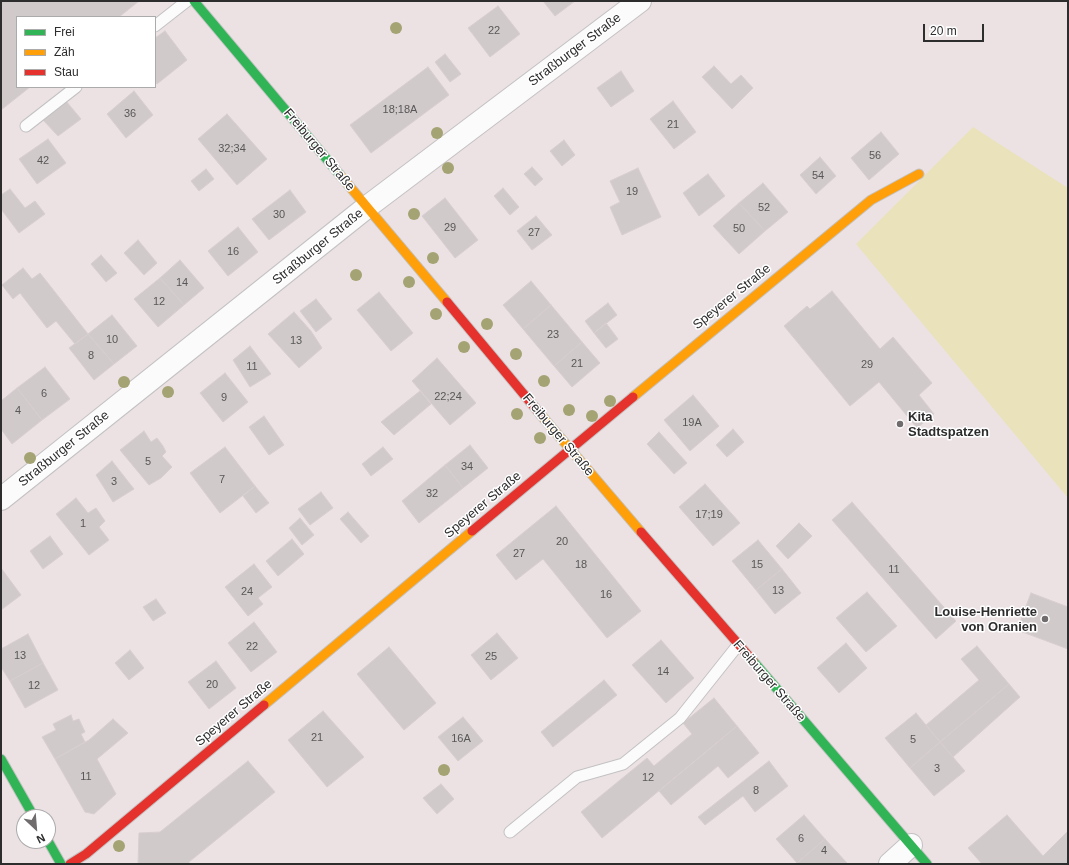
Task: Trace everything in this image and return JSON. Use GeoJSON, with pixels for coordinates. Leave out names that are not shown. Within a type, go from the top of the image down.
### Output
{"type":"FeatureCollection","features":[{"type":"Feature","properties":{"kind":"street","name":"Freiburger Straße"},"geometry":{"type":"LineString","coordinates":[[194,1],[570,449],[927,864]]}},
{"type":"Feature","properties":{"kind":"street","name":"Straßburger Straße"},"geometry":{"type":"LineString","coordinates":[[1,499],[368,207],[640,1]]}},
{"type":"Feature","properties":{"kind":"street","name":"Speyerer Straße"},"geometry":{"type":"LineString","coordinates":[[70,864],[86,854],[570,449],[871,200],[919,174]]}},
{"type":"Feature","properties":{"kind":"street"},"geometry":{"type":"LineString","coordinates":[[1,759],[29,809]]}},
{"type":"Feature","properties":{"kind":"street"},"geometry":{"type":"LineString","coordinates":[[890,864],[911,845]]}},
{"type":"Feature","properties":{"kind":"street"},"geometry":{"type":"LineString","coordinates":[[53,849],[61,864]]}},
{"type":"Feature","properties":{"kind":"lane"},"geometry":{"type":"LineString","coordinates":[[156,25],[187,1]]}},
{"type":"Feature","properties":{"kind":"lane"},"geometry":{"type":"LineString","coordinates":[[26,126],[75,88]]}},
{"type":"Feature","properties":{"kind":"lane"},"geometry":{"type":"LineString","coordinates":[[510,832],[577,777],[623,764],[680,718],[738,645]]}},
{"type":"Feature","properties":{"kind":"shaded area"},"geometry":{"type":"Polygon","coordinates":[[[973,127],[1068,188],[1068,498],[856,244],[973,127]]]}},
{"type":"Feature","properties":{"kind":"building"},"geometry":{"type":"Polygon","coordinates":[[[1,1],[139,1],[120,16],[16,16],[16,88],[29,88],[1,110],[1,1]]]}},
{"type":"Feature","properties":{"kind":"building"},"geometry":{"type":"Polygon","coordinates":[[[543,1],[575,1],[555,16],[543,1]]]}},
{"type":"Feature","properties":{"kind":"building"},"geometry":{"type":"Polygon","coordinates":[[[498,6],[520,34],[490,57],[468,28],[498,6]]]}},
{"type":"Feature","properties":{"kind":"building"},"geometry":{"type":"Polygon","coordinates":[[[165,31],[187,60],[157,84],[156,82],[156,37],[165,31]]]}},
{"type":"Feature","properties":{"kind":"building"},"geometry":{"type":"Polygon","coordinates":[[[445,54],[461,74],[450,82],[435,62],[445,54]]]}},
{"type":"Feature","properties":{"kind":"building"},"geometry":{"type":"Polygon","coordinates":[[[714,66],[731,84],[741,75],[753,88],[732,109],[702,77],[714,66]]]}},
{"type":"Feature","properties":{"kind":"building"},"geometry":{"type":"Polygon","coordinates":[[[428,67],[449,95],[371,153],[350,125],[428,67]]]}},
{"type":"Feature","properties":{"kind":"building"},"geometry":{"type":"Polygon","coordinates":[[[621,71],[634,91],[611,107],[597,88],[621,71]]]}},
{"type":"Feature","properties":{"kind":"building"},"geometry":{"type":"Polygon","coordinates":[[[134,91],[153,115],[126,138],[107,114],[134,91]]]}},
{"type":"Feature","properties":{"kind":"building"},"geometry":{"type":"Polygon","coordinates":[[[66,101],[81,119],[58,136],[43,120],[66,101]]]}},
{"type":"Feature","properties":{"kind":"building"},"geometry":{"type":"Polygon","coordinates":[[[673,101],[696,132],[674,149],[650,119],[673,101]]]}},
{"type":"Feature","properties":{"kind":"building"},"geometry":{"type":"Polygon","coordinates":[[[227,114],[267,159],[237,185],[198,139],[227,114]]]}},
{"type":"Feature","properties":{"kind":"building"},"geometry":{"type":"Polygon","coordinates":[[[881,132],[899,154],[869,180],[851,158],[881,132]]]}},
{"type":"Feature","properties":{"kind":"building"},"geometry":{"type":"Polygon","coordinates":[[[48,139],[66,163],[37,184],[19,159],[48,139]]]}},
{"type":"Feature","properties":{"kind":"building"},"geometry":{"type":"Polygon","coordinates":[[[564,140],[575,155],[562,166],[550,151],[564,140]]]}},
{"type":"Feature","properties":{"kind":"building"},"geometry":{"type":"Polygon","coordinates":[[[820,157],[836,176],[816,194],[800,175],[820,157]]]}},
{"type":"Feature","properties":{"kind":"building"},"geometry":{"type":"Polygon","coordinates":[[[532,167],[543,179],[535,186],[524,174],[532,167]]]}},
{"type":"Feature","properties":{"kind":"building"},"geometry":{"type":"Polygon","coordinates":[[[638,168],[661,217],[622,235],[610,207],[620,202],[610,181],[638,168]]]}},
{"type":"Feature","properties":{"kind":"building"},"geometry":{"type":"Polygon","coordinates":[[[206,169],[214,179],[199,191],[191,181],[206,169]]]}},
{"type":"Feature","properties":{"kind":"building"},"geometry":{"type":"Polygon","coordinates":[[[708,174],[725,196],[699,216],[683,193],[708,174]]]}},
{"type":"Feature","properties":{"kind":"building"},"geometry":{"type":"Polygon","coordinates":[[[763,183],[788,212],[765,231],[739,203],[763,183]]]}},
{"type":"Feature","properties":{"kind":"building"},"geometry":{"type":"Polygon","coordinates":[[[503,188],[519,207],[510,215],[494,196],[503,188]]]}},
{"type":"Feature","properties":{"kind":"building"},"geometry":{"type":"Polygon","coordinates":[[[10,189],[25,208],[35,201],[45,214],[19,233],[1,209],[1,195],[10,189]]]}},
{"type":"Feature","properties":{"kind":"building"},"geometry":{"type":"Polygon","coordinates":[[[290,190],[306,212],[269,240],[252,219],[290,190]]]}},
{"type":"Feature","properties":{"kind":"building"},"geometry":{"type":"Polygon","coordinates":[[[445,198],[478,240],[455,258],[422,216],[445,198]]]}},
{"type":"Feature","properties":{"kind":"building"},"geometry":{"type":"Polygon","coordinates":[[[739,203],[765,231],[739,254],[713,226],[739,203]]]}},
{"type":"Feature","properties":{"kind":"building"},"geometry":{"type":"Polygon","coordinates":[[[536,216],[552,235],[532,250],[517,231],[536,216]]]}},
{"type":"Feature","properties":{"kind":"building"},"geometry":{"type":"Polygon","coordinates":[[[238,227],[258,252],[228,276],[208,251],[238,227]]]}},
{"type":"Feature","properties":{"kind":"building"},"geometry":{"type":"Polygon","coordinates":[[[138,240],[157,263],[144,275],[124,253],[138,240]]]}},
{"type":"Feature","properties":{"kind":"building"},"geometry":{"type":"Polygon","coordinates":[[[101,255],[117,273],[106,282],[91,264],[101,255]]]}},
{"type":"Feature","properties":{"kind":"building"},"geometry":{"type":"Polygon","coordinates":[[[180,260],[204,288],[184,305],[160,278],[180,260]]]}},
{"type":"Feature","properties":{"kind":"building"},"geometry":{"type":"Polygon","coordinates":[[[23,268],[32,279],[40,273],[88,334],[75,344],[56,321],[47,328],[20,293],[13,299],[2,285],[23,268]]]}},
{"type":"Feature","properties":{"kind":"building"},"geometry":{"type":"Polygon","coordinates":[[[160,278],[184,305],[158,327],[134,299],[160,278]]]}},
{"type":"Feature","properties":{"kind":"building"},"geometry":{"type":"Polygon","coordinates":[[[531,281],[551,305],[523,329],[503,305],[531,281]]]}},
{"type":"Feature","properties":{"kind":"building","name":"Kita Stadtspatzen"},"geometry":{"type":"Polygon","coordinates":[[[832,291],[880,349],[893,337],[932,383],[919,395],[934,414],[917,428],[879,382],[850,406],[784,326],[807,306],[810,309],[832,291]]]}},
{"type":"Feature","properties":{"kind":"building"},"geometry":{"type":"Polygon","coordinates":[[[379,292],[413,333],[391,351],[357,310],[379,292]]]}},
{"type":"Feature","properties":{"kind":"building"},"geometry":{"type":"Polygon","coordinates":[[[316,299],[332,319],[316,332],[300,311],[316,299]]]}},
{"type":"Feature","properties":{"kind":"building"},"geometry":{"type":"Polygon","coordinates":[[[608,303],[617,315],[594,333],[585,321],[608,303]]]}},
{"type":"Feature","properties":{"kind":"building"},"geometry":{"type":"Polygon","coordinates":[[[551,305],[582,342],[554,366],[523,329],[551,305]]]}},
{"type":"Feature","properties":{"kind":"building"},"geometry":{"type":"Polygon","coordinates":[[[294,312],[311,331],[322,348],[299,368],[268,334],[294,312]]]}},
{"type":"Feature","properties":{"kind":"building"},"geometry":{"type":"Polygon","coordinates":[[[112,315],[137,346],[114,364],[88,334],[112,315]]]}},
{"type":"Feature","properties":{"kind":"building"},"geometry":{"type":"Polygon","coordinates":[[[606,323],[618,339],[606,348],[594,333],[606,323]]]}},
{"type":"Feature","properties":{"kind":"building"},"geometry":{"type":"Polygon","coordinates":[[[88,334],[114,364],[94,380],[69,348],[88,334]]]}},
{"type":"Feature","properties":{"kind":"building"},"geometry":{"type":"Polygon","coordinates":[[[582,342],[600,363],[572,387],[554,366],[582,342]]]}},
{"type":"Feature","properties":{"kind":"building"},"geometry":{"type":"Polygon","coordinates":[[[250,346],[271,374],[250,387],[233,360],[250,346]]]}},
{"type":"Feature","properties":{"kind":"building"},"geometry":{"type":"Polygon","coordinates":[[[437,358],[476,403],[450,425],[412,381],[437,358]]]}},
{"type":"Feature","properties":{"kind":"building"},"geometry":{"type":"Polygon","coordinates":[[[45,367],[70,399],[42,420],[17,388],[45,367]]]}},
{"type":"Feature","properties":{"kind":"building"},"geometry":{"type":"Polygon","coordinates":[[[225,373],[248,402],[223,422],[200,393],[225,373]]]}},
{"type":"Feature","properties":{"kind":"building"},"geometry":{"type":"Polygon","coordinates":[[[17,388],[42,420],[12,444],[1,429],[1,401],[17,388]]]}},
{"type":"Feature","properties":{"kind":"building"},"geometry":{"type":"Polygon","coordinates":[[[420,391],[431,404],[394,435],[381,422],[420,391]]]}},
{"type":"Feature","properties":{"kind":"building"},"geometry":{"type":"Polygon","coordinates":[[[693,395],[719,426],[690,451],[664,420],[693,395]]]}},
{"type":"Feature","properties":{"kind":"building"},"geometry":{"type":"Polygon","coordinates":[[[264,416],[284,445],[269,455],[249,427],[264,416]]]}},
{"type":"Feature","properties":{"kind":"building"},"geometry":{"type":"Polygon","coordinates":[[[733,429],[744,442],[727,457],[716,445],[733,429]]]}},
{"type":"Feature","properties":{"kind":"building"},"geometry":{"type":"Polygon","coordinates":[[[144,431],[151,442],[157,438],[166,452],[162,456],[172,467],[161,478],[149,485],[120,450],[144,431]]]}},
{"type":"Feature","properties":{"kind":"building"},"geometry":{"type":"Polygon","coordinates":[[[659,432],[687,463],[674,474],[647,444],[659,432]]]}},
{"type":"Feature","properties":{"kind":"building"},"geometry":{"type":"Polygon","coordinates":[[[470,445],[488,468],[463,488],[445,465],[470,445]]]}},
{"type":"Feature","properties":{"kind":"building"},"geometry":{"type":"Polygon","coordinates":[[[225,447],[255,486],[220,513],[190,473],[225,447]]]}},
{"type":"Feature","properties":{"kind":"building"},"geometry":{"type":"Polygon","coordinates":[[[383,447],[393,459],[371,476],[362,464],[383,447]]]}},
{"type":"Feature","properties":{"kind":"building"},"geometry":{"type":"Polygon","coordinates":[[[112,461],[134,489],[113,502],[96,475],[112,461]]]}},
{"type":"Feature","properties":{"kind":"building"},"geometry":{"type":"Polygon","coordinates":[[[445,465],[463,488],[419,523],[402,501],[445,465]]]}},
{"type":"Feature","properties":{"kind":"building"},"geometry":{"type":"Polygon","coordinates":[[[705,484],[740,523],[713,546],[679,507],[705,484]]]}},
{"type":"Feature","properties":{"kind":"building"},"geometry":{"type":"Polygon","coordinates":[[[255,486],[269,503],[256,513],[243,496],[255,486]]]}},
{"type":"Feature","properties":{"kind":"building"},"geometry":{"type":"Polygon","coordinates":[[[321,492],[333,508],[310,525],[298,509],[321,492]]]}},
{"type":"Feature","properties":{"kind":"building"},"geometry":{"type":"Polygon","coordinates":[[[76,498],[88,513],[96,508],[105,521],[99,527],[109,540],[89,555],[56,514],[76,498]]]}},
{"type":"Feature","properties":{"kind":"building"},"geometry":{"type":"Polygon","coordinates":[[[852,502],[956,621],[936,639],[832,520],[852,502]]]}},
{"type":"Feature","properties":{"kind":"building"},"geometry":{"type":"Polygon","coordinates":[[[556,506],[641,611],[607,638],[543,559],[516,580],[496,555],[556,506]]]}},
{"type":"Feature","properties":{"kind":"building"},"geometry":{"type":"Polygon","coordinates":[[[348,512],[369,536],[361,543],[340,519],[348,512]]]}},
{"type":"Feature","properties":{"kind":"building"},"geometry":{"type":"Polygon","coordinates":[[[300,518],[314,535],[302,545],[289,528],[300,518]]]}},
{"type":"Feature","properties":{"kind":"building"},"geometry":{"type":"Polygon","coordinates":[[[799,523],[812,536],[788,559],[776,546],[799,523]]]}},
{"type":"Feature","properties":{"kind":"building"},"geometry":{"type":"Polygon","coordinates":[[[50,536],[63,554],[43,569],[30,551],[50,536]]]}},
{"type":"Feature","properties":{"kind":"building"},"geometry":{"type":"Polygon","coordinates":[[[292,539],[304,554],[278,576],[266,561],[292,539]]]}},
{"type":"Feature","properties":{"kind":"building"},"geometry":{"type":"Polygon","coordinates":[[[758,540],[782,569],[756,590],[732,561],[758,540]]]}},
{"type":"Feature","properties":{"kind":"building"},"geometry":{"type":"Polygon","coordinates":[[[254,564],[272,587],[258,598],[263,604],[248,616],[225,587],[254,564]]]}},
{"type":"Feature","properties":{"kind":"building"},"geometry":{"type":"Polygon","coordinates":[[[1,568],[21,595],[1,610],[1,568]]]}},
{"type":"Feature","properties":{"kind":"building"},"geometry":{"type":"Polygon","coordinates":[[[782,569],[801,593],[775,614],[756,590],[782,569]]]}},
{"type":"Feature","properties":{"kind":"building"},"geometry":{"type":"Polygon","coordinates":[[[867,592],[897,626],[866,652],[836,618],[867,592]]]}},
{"type":"Feature","properties":{"kind":"building","name":"Louise-Henriette von Oranien"},"geometry":{"type":"Polygon","coordinates":[[[1031,593],[1068,607],[1068,649],[1017,630],[1031,593]]]}},
{"type":"Feature","properties":{"kind":"building"},"geometry":{"type":"Polygon","coordinates":[[[156,599],[166,613],[153,621],[143,607],[156,599]]]}},
{"type":"Feature","properties":{"kind":"building"},"geometry":{"type":"Polygon","coordinates":[[[254,622],[277,652],[251,672],[228,643],[254,622]]]}},
{"type":"Feature","properties":{"kind":"building"},"geometry":{"type":"Polygon","coordinates":[[[497,633],[518,658],[491,680],[471,655],[497,633]]]}},
{"type":"Feature","properties":{"kind":"building"},"geometry":{"type":"Polygon","coordinates":[[[28,634],[43,663],[10,681],[1,667],[1,649],[28,634]]]}},
{"type":"Feature","properties":{"kind":"building"},"geometry":{"type":"Polygon","coordinates":[[[661,640],[694,678],[666,703],[632,665],[661,640]]]}},
{"type":"Feature","properties":{"kind":"building"},"geometry":{"type":"Polygon","coordinates":[[[846,643],[867,668],[839,693],[817,668],[846,643]]]}},
{"type":"Feature","properties":{"kind":"building"},"geometry":{"type":"Polygon","coordinates":[[[977,646],[1009,684],[940,742],[926,725],[979,680],[961,659],[977,646]]]}},
{"type":"Feature","properties":{"kind":"building"},"geometry":{"type":"Polygon","coordinates":[[[389,647],[436,703],[404,730],[357,674],[389,647]]]}},
{"type":"Feature","properties":{"kind":"building"},"geometry":{"type":"Polygon","coordinates":[[[130,650],[144,668],[129,680],[115,663],[130,650]]]}},
{"type":"Feature","properties":{"kind":"building"},"geometry":{"type":"Polygon","coordinates":[[[216,661],[236,688],[209,709],[188,682],[216,661]]]}},
{"type":"Feature","properties":{"kind":"building"},"geometry":{"type":"Polygon","coordinates":[[[43,663],[58,690],[25,708],[10,681],[43,663]]]}},
{"type":"Feature","properties":{"kind":"building"},"geometry":{"type":"Polygon","coordinates":[[[604,680],[617,695],[553,747],[541,732],[604,680]]]}},
{"type":"Feature","properties":{"kind":"building"},"geometry":{"type":"Polygon","coordinates":[[[1009,684],[1020,697],[953,757],[940,742],[1009,684]]]}},
{"type":"Feature","properties":{"kind":"building"},"geometry":{"type":"Polygon","coordinates":[[[714,698],[737,726],[602,838],[581,812],[647,758],[654,766],[692,734],[683,723],[714,698]]]}},
{"type":"Feature","properties":{"kind":"building"},"geometry":{"type":"Polygon","coordinates":[[[323,711],[364,757],[327,787],[288,740],[323,711]]]}},
{"type":"Feature","properties":{"kind":"building"},"geometry":{"type":"Polygon","coordinates":[[[916,713],[940,742],[910,768],[885,738],[916,713]]]}},
{"type":"Feature","properties":{"kind":"building"},"geometry":{"type":"Polygon","coordinates":[[[71,715],[73,721],[79,719],[85,732],[81,734],[85,742],[55,759],[42,737],[56,730],[53,724],[71,715]]]}},
{"type":"Feature","properties":{"kind":"building"},"geometry":{"type":"Polygon","coordinates":[[[463,717],[483,741],[458,761],[438,737],[463,717]]]}},
{"type":"Feature","properties":{"kind":"building"},"geometry":{"type":"Polygon","coordinates":[[[113,719],[128,733],[97,759],[116,794],[94,814],[85,812],[55,759],[89,740],[113,719]]]}},
{"type":"Feature","properties":{"kind":"building"},"geometry":{"type":"Polygon","coordinates":[[[737,726],[759,753],[728,778],[718,766],[671,805],[659,791],[737,726]]]}},
{"type":"Feature","properties":{"kind":"building"},"geometry":{"type":"Polygon","coordinates":[[[940,742],[965,771],[934,796],[910,768],[940,742]]]}},
{"type":"Feature","properties":{"kind":"building"},"geometry":{"type":"Polygon","coordinates":[[[248,761],[275,792],[189,862],[189,864],[138,864],[139,833],[160,832],[248,761]]]}},
{"type":"Feature","properties":{"kind":"building"},"geometry":{"type":"Polygon","coordinates":[[[769,761],[788,786],[755,812],[743,796],[705,825],[698,817],[769,761]]]}},
{"type":"Feature","properties":{"kind":"building"},"geometry":{"type":"Polygon","coordinates":[[[441,784],[454,799],[437,814],[423,798],[441,784]]]}},
{"type":"Feature","properties":{"kind":"building"},"geometry":{"type":"Polygon","coordinates":[[[804,815],[825,839],[797,863],[776,839],[804,815]]]}},
{"type":"Feature","properties":{"kind":"building"},"geometry":{"type":"Polygon","coordinates":[[[1007,815],[1043,856],[1068,831],[1068,864],[982,864],[968,848],[1007,815]]]}},
{"type":"Feature","properties":{"kind":"building"},"geometry":{"type":"Polygon","coordinates":[[[825,839],[847,863],[797,863],[825,839]]]}},
{"type":"Feature","properties":{"kind":"traffic: fast"},"geometry":{"type":"LineString","coordinates":[[194,1],[340,175]]}},
{"type":"Feature","properties":{"kind":"traffic: fast"},"geometry":{"type":"LineString","coordinates":[[753,661],[927,864]]}},
{"type":"Feature","properties":{"kind":"traffic: fast"},"geometry":{"type":"LineString","coordinates":[[1,759],[29,809]]}},
{"type":"Feature","properties":{"kind":"traffic: fast"},"geometry":{"type":"LineString","coordinates":[[53,849],[61,864]]}},
{"type":"Feature","properties":{"kind":"traffic: slow"},"geometry":{"type":"LineString","coordinates":[[633,397],[871,200],[919,174]]}},
{"type":"Feature","properties":{"kind":"traffic: slow"},"geometry":{"type":"LineString","coordinates":[[340,175],[447,302]]}},
{"type":"Feature","properties":{"kind":"traffic: slow"},"geometry":{"type":"LineString","coordinates":[[541,415],[641,532]]}},
{"type":"Feature","properties":{"kind":"traffic: slow"},"geometry":{"type":"LineString","coordinates":[[264,705],[472,531]]}},
{"type":"Feature","properties":{"kind":"traffic: jam"},"geometry":{"type":"LineString","coordinates":[[447,302],[541,415]]}},
{"type":"Feature","properties":{"kind":"traffic: jam"},"geometry":{"type":"LineString","coordinates":[[472,531],[633,397]]}},
{"type":"Feature","properties":{"kind":"traffic: jam"},"geometry":{"type":"LineString","coordinates":[[641,532],[753,661]]}},
{"type":"Feature","properties":{"kind":"traffic: jam"},"geometry":{"type":"LineString","coordinates":[[70,864],[86,854],[264,705]]}},
{"type":"Feature","properties":{"kind":"place","name":"Kita Stadtspatzen"},"geometry":{"type":"Point","coordinates":[900,424]}},
{"type":"Feature","properties":{"kind":"place","name":"Louise-Henriette von Oranien"},"geometry":{"type":"Point","coordinates":[1045,619]}}]}
